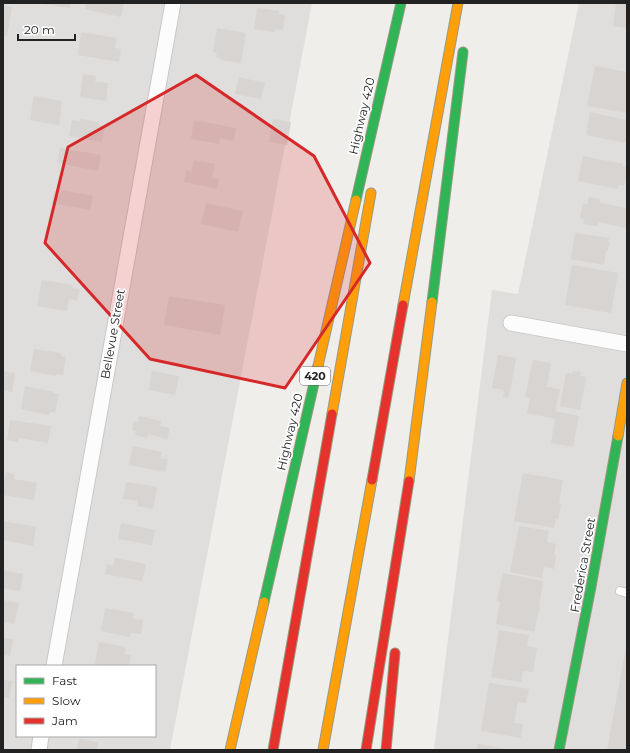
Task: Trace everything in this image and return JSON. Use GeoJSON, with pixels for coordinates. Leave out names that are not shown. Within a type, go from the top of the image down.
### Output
{"type":"FeatureCollection","features":[{"type":"Feature","properties":{"kind":"main road","name":"Highway 420"},"geometry":{"type":"LineString","coordinates":[[230,750],[401,3]]}},
{"type":"Feature","properties":{"kind":"main road"},"geometry":{"type":"LineString","coordinates":[[388,102],[405,3]]}},
{"type":"Feature","properties":{"kind":"main road"},"geometry":{"type":"LineString","coordinates":[[323,750],[458,3]]}},
{"type":"Feature","properties":{"kind":"main road"},"geometry":{"type":"LineString","coordinates":[[366,750],[412,461],[465,42]]}},
{"type":"Feature","properties":{"kind":"main road"},"geometry":{"type":"LineString","coordinates":[[273,750],[373,186]]}},
{"type":"Feature","properties":{"kind":"main road","name":"Frederica Street"},"geometry":{"type":"LineString","coordinates":[[559,750],[592,587],[627,383]]}},
{"type":"Feature","properties":{"kind":"main road"},"geometry":{"type":"LineString","coordinates":[[401,586],[412,461]]}},
{"type":"Feature","properties":{"kind":"main road"},"geometry":{"type":"LineString","coordinates":[[386,750],[396,641]]}},
{"type":"Feature","properties":{"kind":"street","name":"Bellevue Street"},"geometry":{"type":"LineString","coordinates":[[54,665],[172,3]]}},
{"type":"Feature","properties":{"kind":"street"},"geometry":{"type":"LineString","coordinates":[[511,323],[627,344]]}},
{"type":"Feature","properties":{"kind":"street"},"geometry":{"type":"LineString","coordinates":[[39,750],[41,737]]}},
{"type":"Feature","properties":{"kind":"highlighted area"},"geometry":{"type":"Polygon","coordinates":[[[196,75],[314,156],[370,263],[285,388],[150,359],[45,243],[68,147],[196,75]]]}},
{"type":"Feature","properties":{"kind":"shaded area"},"geometry":{"type":"Polygon","coordinates":[[[3,3],[312,3],[170,750],[3,750],[3,3]]]}},
{"type":"Feature","properties":{"kind":"shaded area"},"geometry":{"type":"Polygon","coordinates":[[[579,3],[627,3],[627,750],[434,750],[492,290],[518,294],[579,3]]]}},
{"type":"Feature","properties":{"kind":"building"},"geometry":{"type":"Polygon","coordinates":[[[70,3],[70,8],[43,4],[70,3]]]}},
{"type":"Feature","properties":{"kind":"building"},"geometry":{"type":"Polygon","coordinates":[[[86,3],[124,3],[121,17],[85,9],[86,3]]]}},
{"type":"Feature","properties":{"kind":"building"},"geometry":{"type":"Polygon","coordinates":[[[616,3],[627,3],[627,28],[613,26],[616,3]]]}},
{"type":"Feature","properties":{"kind":"building"},"geometry":{"type":"Polygon","coordinates":[[[3,5],[12,7],[7,36],[3,35],[3,5]]]}},
{"type":"Feature","properties":{"kind":"building"},"geometry":{"type":"Polygon","coordinates":[[[257,8],[279,11],[279,14],[285,15],[283,30],[275,29],[275,32],[254,29],[257,8]]]}},
{"type":"Feature","properties":{"kind":"building"},"geometry":{"type":"Polygon","coordinates":[[[217,28],[246,33],[241,63],[220,60],[220,58],[216,57],[217,53],[213,52],[217,28]]]}},
{"type":"Feature","properties":{"kind":"building"},"geometry":{"type":"Polygon","coordinates":[[[81,32],[117,38],[115,48],[121,49],[119,62],[78,55],[81,32]]]}},
{"type":"Feature","properties":{"kind":"building"},"geometry":{"type":"Polygon","coordinates":[[[595,66],[627,72],[627,113],[587,106],[595,66]]]}},
{"type":"Feature","properties":{"kind":"building"},"geometry":{"type":"Polygon","coordinates":[[[83,74],[96,76],[95,82],[108,83],[106,101],[80,97],[83,74]]]}},
{"type":"Feature","properties":{"kind":"building"},"geometry":{"type":"Polygon","coordinates":[[[239,77],[265,83],[261,99],[235,94],[239,77]]]}},
{"type":"Feature","properties":{"kind":"building"},"geometry":{"type":"Polygon","coordinates":[[[34,96],[62,101],[59,125],[30,120],[34,96]]]}},
{"type":"Feature","properties":{"kind":"building"},"geometry":{"type":"Polygon","coordinates":[[[590,112],[627,120],[627,143],[586,135],[590,112]]]}},
{"type":"Feature","properties":{"kind":"building"},"geometry":{"type":"Polygon","coordinates":[[[81,119],[99,122],[99,125],[105,126],[102,142],[69,136],[72,120],[80,121],[81,119]]]}},
{"type":"Feature","properties":{"kind":"building"},"geometry":{"type":"Polygon","coordinates":[[[273,119],[291,122],[287,145],[269,142],[273,119]]]}},
{"type":"Feature","properties":{"kind":"building"},"geometry":{"type":"Polygon","coordinates":[[[194,120],[236,128],[234,141],[220,138],[219,144],[191,139],[194,120]]]}},
{"type":"Feature","properties":{"kind":"building"},"geometry":{"type":"Polygon","coordinates":[[[60,148],[101,155],[98,171],[57,163],[60,148]]]}},
{"type":"Feature","properties":{"kind":"building"},"geometry":{"type":"Polygon","coordinates":[[[583,156],[623,164],[622,166],[627,167],[624,186],[619,185],[618,189],[578,181],[583,156]]]}},
{"type":"Feature","properties":{"kind":"building"},"geometry":{"type":"Polygon","coordinates":[[[194,160],[215,164],[212,178],[219,179],[217,189],[184,182],[186,170],[191,172],[194,160]]]}},
{"type":"Feature","properties":{"kind":"building"},"geometry":{"type":"Polygon","coordinates":[[[61,190],[93,196],[90,210],[52,203],[54,191],[61,192],[61,190]]]}},
{"type":"Feature","properties":{"kind":"building"},"geometry":{"type":"Polygon","coordinates":[[[589,197],[600,199],[600,203],[627,208],[627,228],[598,222],[597,226],[583,224],[584,219],[580,218],[583,203],[587,205],[589,197]]]}},
{"type":"Feature","properties":{"kind":"building"},"geometry":{"type":"Polygon","coordinates":[[[206,203],[243,211],[238,232],[201,224],[206,203]]]}},
{"type":"Feature","properties":{"kind":"building"},"geometry":{"type":"Polygon","coordinates":[[[575,233],[609,238],[608,242],[610,242],[608,251],[606,251],[604,265],[571,259],[575,233]]]}},
{"type":"Feature","properties":{"kind":"building"},"geometry":{"type":"Polygon","coordinates":[[[572,265],[618,273],[611,313],[565,305],[572,265]]]}},
{"type":"Feature","properties":{"kind":"building"},"geometry":{"type":"Polygon","coordinates":[[[42,280],[73,285],[72,288],[80,289],[77,301],[69,299],[67,311],[37,306],[42,280]]]}},
{"type":"Feature","properties":{"kind":"building"},"geometry":{"type":"Polygon","coordinates":[[[169,296],[225,305],[220,335],[164,325],[169,296]]]}},
{"type":"Feature","properties":{"kind":"building"},"geometry":{"type":"Polygon","coordinates":[[[34,349],[61,353],[61,356],[66,357],[63,375],[56,374],[56,376],[30,371],[34,349]]]}},
{"type":"Feature","properties":{"kind":"building"},"geometry":{"type":"Polygon","coordinates":[[[498,355],[516,358],[508,398],[503,397],[504,390],[492,388],[498,355]]]}},
{"type":"Feature","properties":{"kind":"building"},"geometry":{"type":"Polygon","coordinates":[[[533,360],[551,363],[547,387],[560,389],[555,411],[579,416],[573,447],[551,443],[555,419],[527,413],[530,398],[525,397],[533,360]]]}},
{"type":"Feature","properties":{"kind":"building"},"geometry":{"type":"Polygon","coordinates":[[[3,371],[15,373],[12,392],[3,390],[3,371]]]}},
{"type":"Feature","properties":{"kind":"building"},"geometry":{"type":"Polygon","coordinates":[[[152,371],[179,376],[175,395],[149,390],[152,371]]]}},
{"type":"Feature","properties":{"kind":"building"},"geometry":{"type":"Polygon","coordinates":[[[573,371],[581,372],[580,376],[586,377],[580,410],[560,406],[566,373],[572,374],[573,371]]]}},
{"type":"Feature","properties":{"kind":"building"},"geometry":{"type":"Polygon","coordinates":[[[25,386],[59,394],[55,413],[50,412],[49,415],[21,409],[25,386]]]}},
{"type":"Feature","properties":{"kind":"building"},"geometry":{"type":"Polygon","coordinates":[[[139,416],[161,421],[160,426],[170,428],[167,439],[148,434],[147,438],[135,435],[136,431],[132,430],[134,421],[138,422],[139,416]]]}},
{"type":"Feature","properties":{"kind":"building"},"geometry":{"type":"Polygon","coordinates":[[[10,420],[51,426],[48,443],[19,438],[18,442],[7,440],[10,420]]]}},
{"type":"Feature","properties":{"kind":"building"},"geometry":{"type":"Polygon","coordinates":[[[133,446],[162,452],[160,458],[168,459],[165,472],[129,465],[133,446]]]}},
{"type":"Feature","properties":{"kind":"building"},"geometry":{"type":"Polygon","coordinates":[[[6,472],[15,474],[14,479],[37,483],[34,500],[3,495],[6,472]]]}},
{"type":"Feature","properties":{"kind":"building"},"geometry":{"type":"Polygon","coordinates":[[[523,473],[563,480],[559,503],[561,504],[558,519],[556,519],[554,528],[514,521],[523,473]]]}},
{"type":"Feature","properties":{"kind":"building"},"geometry":{"type":"Polygon","coordinates":[[[126,482],[157,487],[153,509],[137,506],[138,501],[123,499],[126,482]]]}},
{"type":"Feature","properties":{"kind":"building"},"geometry":{"type":"Polygon","coordinates":[[[3,521],[36,527],[33,546],[3,540],[3,521]]]}},
{"type":"Feature","properties":{"kind":"building"},"geometry":{"type":"Polygon","coordinates":[[[121,523],[155,530],[152,545],[118,539],[121,523]]]}},
{"type":"Feature","properties":{"kind":"building"},"geometry":{"type":"Polygon","coordinates":[[[519,526],[549,531],[547,542],[556,544],[554,569],[544,567],[542,578],[510,572],[519,526]]]}},
{"type":"Feature","properties":{"kind":"building"},"geometry":{"type":"Polygon","coordinates":[[[115,558],[146,564],[142,581],[105,574],[107,564],[113,566],[115,558]]]}},
{"type":"Feature","properties":{"kind":"building"},"geometry":{"type":"Polygon","coordinates":[[[3,570],[23,574],[20,591],[3,588],[3,570]]]}},
{"type":"Feature","properties":{"kind":"building"},"geometry":{"type":"Polygon","coordinates":[[[503,573],[543,581],[540,606],[534,632],[496,624],[500,602],[497,601],[503,573]]]}},
{"type":"Feature","properties":{"kind":"building"},"geometry":{"type":"Polygon","coordinates":[[[3,600],[19,603],[14,624],[3,622],[3,600]]]}},
{"type":"Feature","properties":{"kind":"building"},"geometry":{"type":"Polygon","coordinates":[[[105,608],[134,613],[133,619],[143,620],[141,634],[131,633],[130,637],[101,631],[105,608]]]}},
{"type":"Feature","properties":{"kind":"building"},"geometry":{"type":"Polygon","coordinates":[[[499,630],[529,635],[527,646],[537,648],[533,672],[523,671],[521,682],[491,677],[499,630]]]}},
{"type":"Feature","properties":{"kind":"building"},"geometry":{"type":"Polygon","coordinates":[[[3,638],[13,639],[10,656],[3,655],[3,638]]]}},
{"type":"Feature","properties":{"kind":"building"},"geometry":{"type":"Polygon","coordinates":[[[99,642],[126,647],[124,654],[131,655],[129,665],[95,664],[99,642]]]}},
{"type":"Feature","properties":{"kind":"building"},"geometry":{"type":"Polygon","coordinates":[[[626,647],[627,750],[607,750],[626,647]]]}},
{"type":"Feature","properties":{"kind":"building"},"geometry":{"type":"Polygon","coordinates":[[[3,680],[12,681],[9,698],[3,697],[3,680]]]}},
{"type":"Feature","properties":{"kind":"building"},"geometry":{"type":"Polygon","coordinates":[[[489,683],[529,689],[526,703],[518,702],[514,723],[523,724],[521,738],[481,731],[489,683]]]}},
{"type":"Feature","properties":{"kind":"building"},"geometry":{"type":"Polygon","coordinates":[[[79,739],[98,742],[97,750],[77,750],[79,739]]]}},
{"type":"Feature","properties":{"kind":"building"},"geometry":{"type":"Polygon","coordinates":[[[478,744],[506,749],[506,750],[477,750],[478,744]]]}},
{"type":"Feature","properties":{"kind":"traffic: fast"},"geometry":{"type":"LineString","coordinates":[[356,200],[401,3]]}},
{"type":"Feature","properties":{"kind":"traffic: fast"},"geometry":{"type":"LineString","coordinates":[[432,302],[463,52]]}},
{"type":"Feature","properties":{"kind":"traffic: fast"},"geometry":{"type":"LineString","coordinates":[[264,602],[318,366]]}},
{"type":"Feature","properties":{"kind":"traffic: fast"},"geometry":{"type":"LineString","coordinates":[[559,750],[591,587],[618,436]]}},
{"type":"Feature","properties":{"kind":"traffic: slow"},"geometry":{"type":"LineString","coordinates":[[403,305],[458,3]]}},
{"type":"Feature","properties":{"kind":"traffic: slow"},"geometry":{"type":"LineString","coordinates":[[332,414],[371,193]]}},
{"type":"Feature","properties":{"kind":"traffic: slow"},"geometry":{"type":"LineString","coordinates":[[318,366],[356,200]]}},
{"type":"Feature","properties":{"kind":"traffic: slow"},"geometry":{"type":"LineString","coordinates":[[409,481],[432,302]]}},
{"type":"Feature","properties":{"kind":"traffic: slow"},"geometry":{"type":"LineString","coordinates":[[618,436],[627,383]]}},
{"type":"Feature","properties":{"kind":"traffic: slow"},"geometry":{"type":"LineString","coordinates":[[323,750],[372,480]]}},
{"type":"Feature","properties":{"kind":"traffic: slow"},"geometry":{"type":"LineString","coordinates":[[230,750],[264,602]]}},
{"type":"Feature","properties":{"kind":"traffic: jam"},"geometry":{"type":"LineString","coordinates":[[372,480],[403,305]]}},
{"type":"Feature","properties":{"kind":"traffic: jam"},"geometry":{"type":"LineString","coordinates":[[273,750],[332,414]]}},
{"type":"Feature","properties":{"kind":"traffic: jam"},"geometry":{"type":"LineString","coordinates":[[366,750],[409,481]]}},
{"type":"Feature","properties":{"kind":"traffic: jam"},"geometry":{"type":"LineString","coordinates":[[386,750],[395,653]]}}]}
